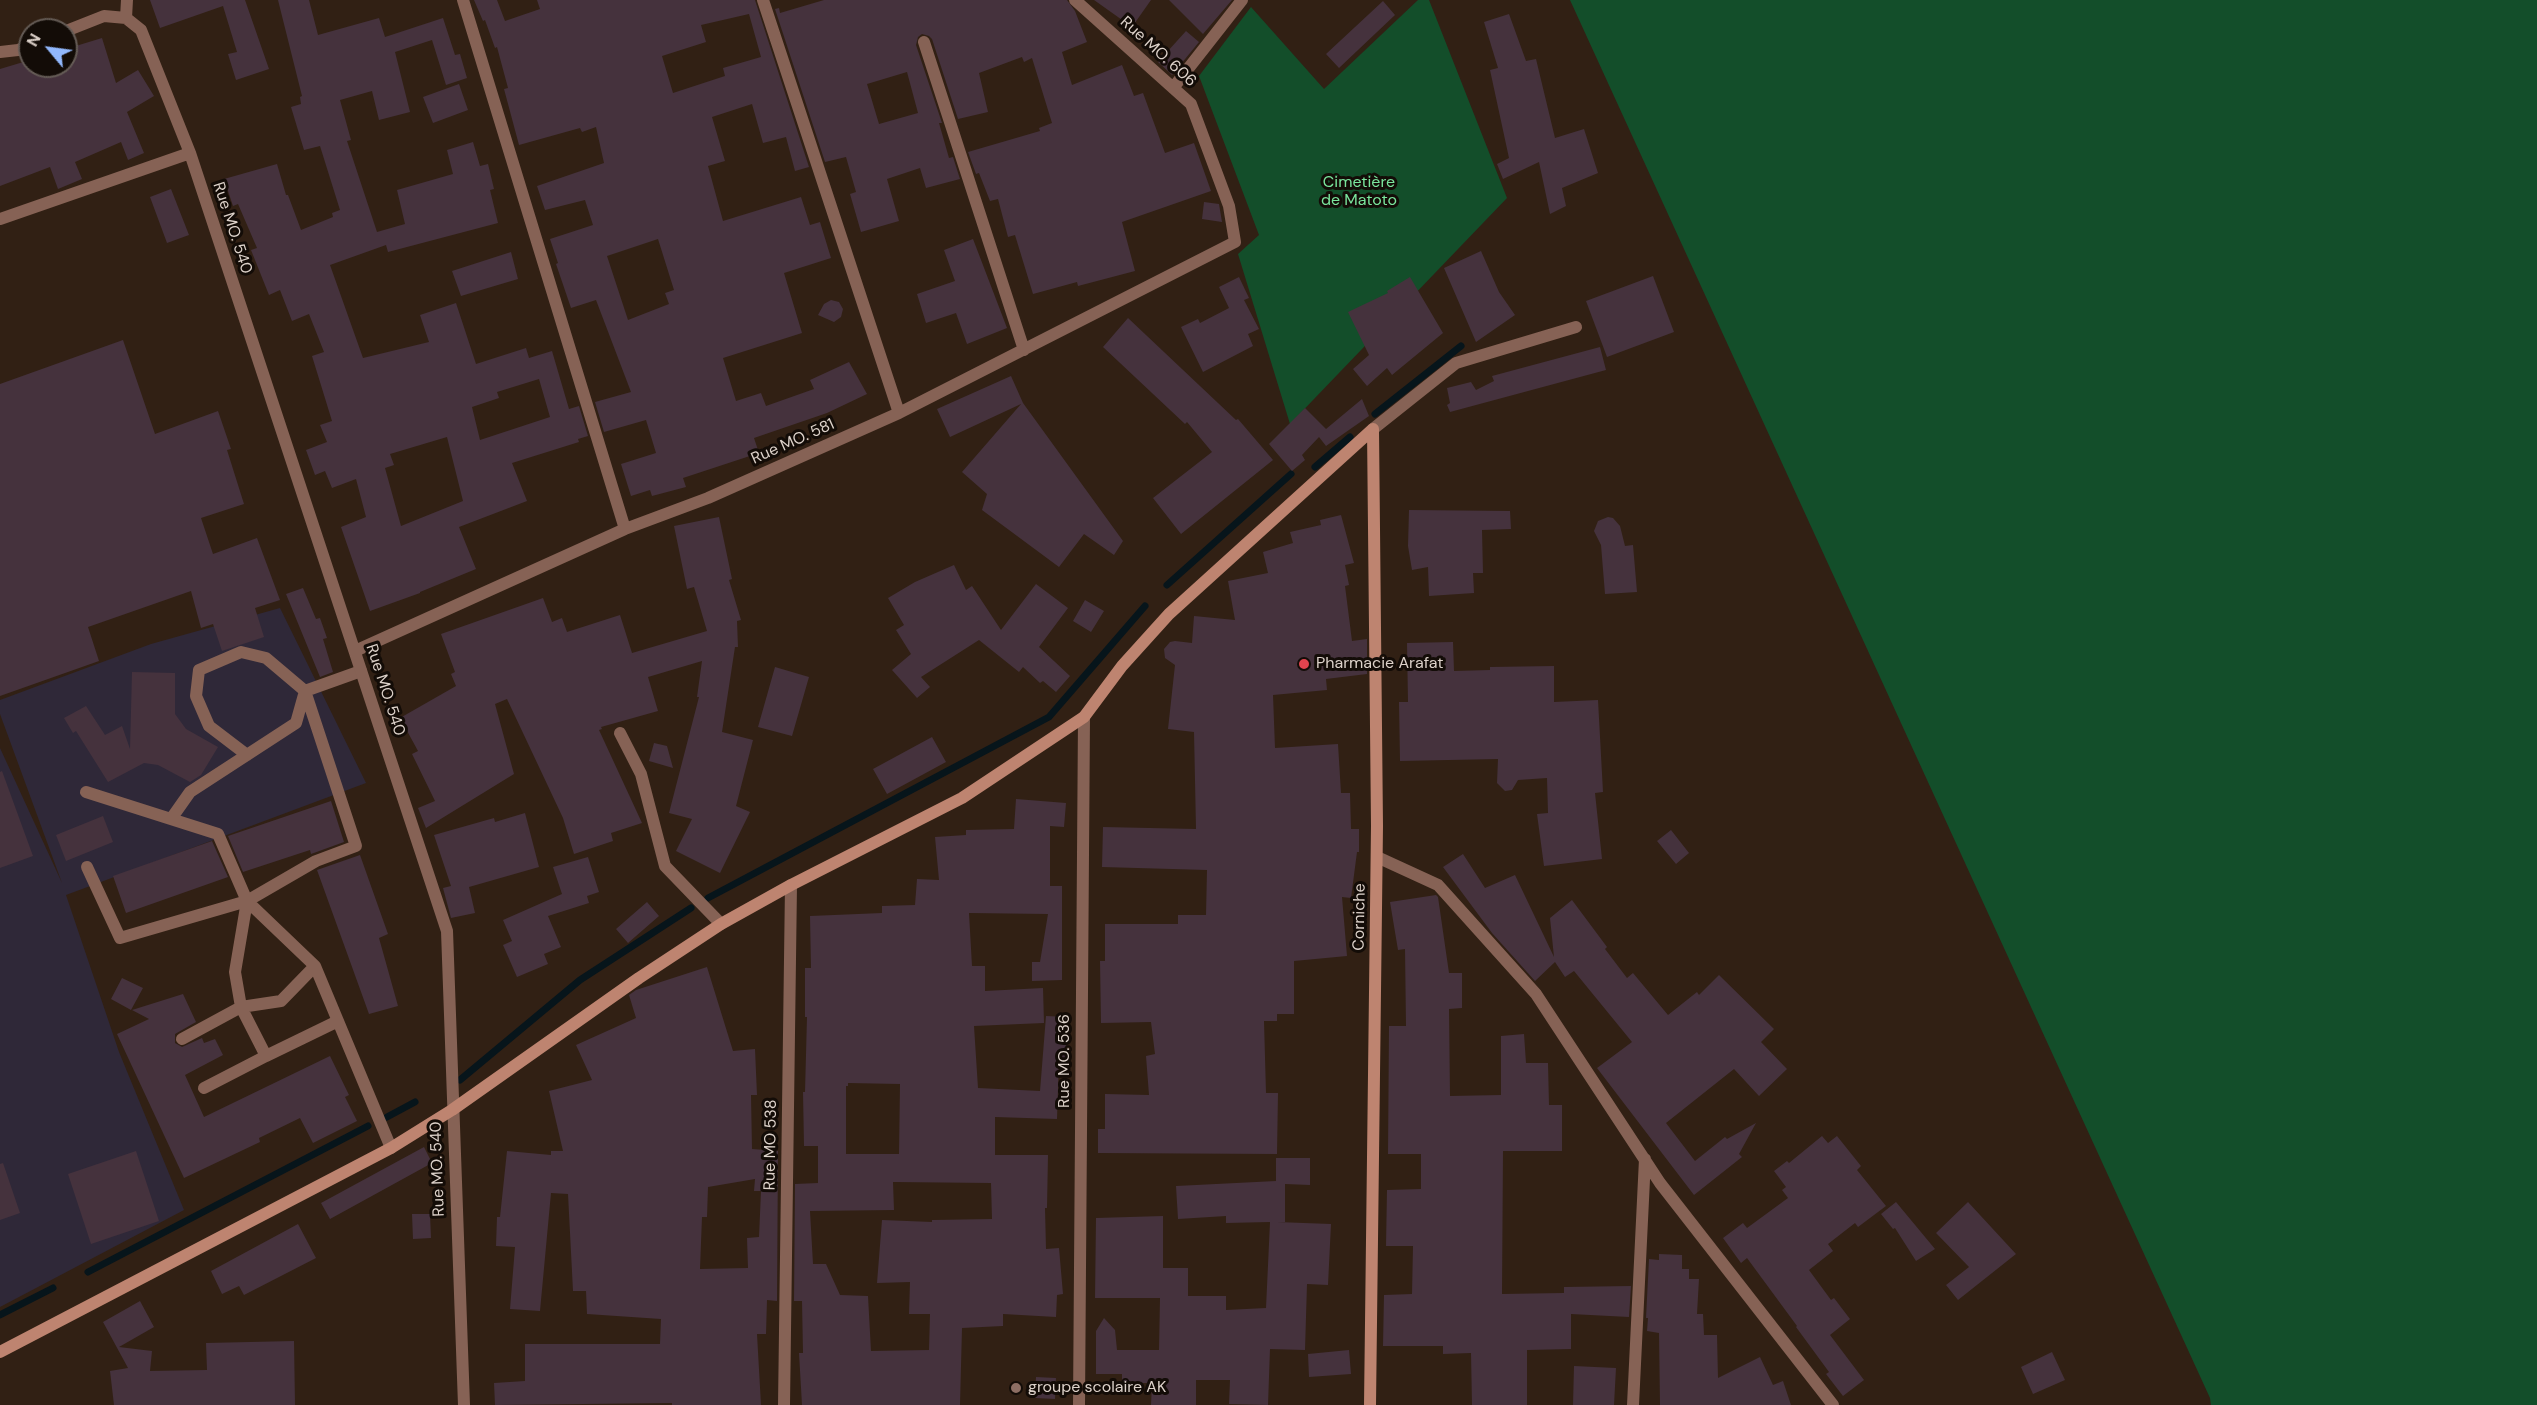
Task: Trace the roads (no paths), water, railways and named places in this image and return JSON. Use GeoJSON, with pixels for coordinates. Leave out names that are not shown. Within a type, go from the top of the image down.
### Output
{"type":"FeatureCollection","features":[{"type":"Feature","properties":{"kind":"street"},"geometry":{"type":"LineString","coordinates":[[78,26],[104,16],[126,18],[127,0]]}},
{"type":"Feature","properties":{"kind":"street"},"geometry":{"type":"LineString","coordinates":[[463,0],[625,529]]}},
{"type":"Feature","properties":{"kind":"street"},"geometry":{"type":"LineString","coordinates":[[762,0],[899,413]]}},
{"type":"Feature","properties":{"kind":"street","name":"Rue MO. 606"},"geometry":{"type":"LineString","coordinates":[[1075,0],[1191,104],[1229,206],[1235,242]]}},
{"type":"Feature","properties":{"kind":"street"},"geometry":{"type":"LineString","coordinates":[[1173,88],[1242,0]]}},
{"type":"Feature","properties":{"kind":"street","name":"Rue MO. 540"},"geometry":{"type":"LineString","coordinates":[[126,18],[141,30],[190,153],[447,931],[464,1405]]}},
{"type":"Feature","properties":{"kind":"street"},"geometry":{"type":"LineString","coordinates":[[924,42],[1024,350]]}},
{"type":"Feature","properties":{"kind":"street"},"geometry":{"type":"LineString","coordinates":[[0,52],[18,50]]}},
{"type":"Feature","properties":{"kind":"street"},"geometry":{"type":"LineString","coordinates":[[0,219],[190,153]]}},
{"type":"Feature","properties":{"kind":"street","name":"Rue MO. 581"},"geometry":{"type":"LineString","coordinates":[[355,651],[625,529],[708,498],[899,413],[1235,242]]}},
{"type":"Feature","properties":{"kind":"street"},"geometry":{"type":"LineString","coordinates":[[0,1352],[391,1148],[452,1110],[639,978],[721,924],[791,885],[962,798],[1084,717],[1122,666],[1169,614],[1373,429],[1456,363],[1576,327]]}},
{"type":"Feature","properties":{"kind":"street","name":"Corniche"},"geometry":{"type":"LineString","coordinates":[[1370,1405],[1377,857],[1373,429]]}},
{"type":"Feature","properties":{"kind":"street"},"geometry":{"type":"LineString","coordinates":[[87,867],[120,938],[247,901],[316,861],[356,846],[305,691],[266,658],[241,652],[199,670],[196,696],[209,726],[247,755]]}},
{"type":"Feature","properties":{"kind":"street"},"geometry":{"type":"LineString","coordinates":[[305,691],[361,671]]}},
{"type":"Feature","properties":{"kind":"street"},"geometry":{"type":"LineString","coordinates":[[171,819],[190,792],[296,723],[305,691]]}},
{"type":"Feature","properties":{"kind":"street","name":"Rue MO. 536"},"geometry":{"type":"LineString","coordinates":[[1079,1405],[1084,717]]}},
{"type":"Feature","properties":{"kind":"street"},"geometry":{"type":"LineString","coordinates":[[620,733],[641,774],[664,866],[721,924]]}},
{"type":"Feature","properties":{"kind":"street"},"geometry":{"type":"LineString","coordinates":[[86,792],[218,834],[247,901],[315,966],[391,1148]]}},
{"type":"Feature","properties":{"kind":"street"},"geometry":{"type":"LineString","coordinates":[[1377,857],[1438,885],[1536,994],[1660,1183],[1833,1405]]}},
{"type":"Feature","properties":{"kind":"street","name":"Rue MO 538"},"geometry":{"type":"LineString","coordinates":[[784,1405],[791,885]]}},
{"type":"Feature","properties":{"kind":"street"},"geometry":{"type":"LineString","coordinates":[[247,901],[235,972],[241,1007],[266,1056]]}},
{"type":"Feature","properties":{"kind":"street"},"geometry":{"type":"LineString","coordinates":[[182,1039],[241,1007],[281,1001],[315,966]]}},
{"type":"Feature","properties":{"kind":"street"},"geometry":{"type":"LineString","coordinates":[[204,1088],[338,1021]]}},
{"type":"Feature","properties":{"kind":"street"},"geometry":{"type":"LineString","coordinates":[[1633,1405],[1645,1159]]}},
{"type":"Feature","properties":{"kind":"waterway"},"geometry":{"type":"LineString","coordinates":[[1375,414],[1461,346]]}},
{"type":"Feature","properties":{"kind":"waterway"},"geometry":{"type":"LineString","coordinates":[[1315,467],[1350,437]]}},
{"type":"Feature","properties":{"kind":"waterway"},"geometry":{"type":"LineString","coordinates":[[1167,585],[1291,474]]}},
{"type":"Feature","properties":{"kind":"waterway"},"geometry":{"type":"LineString","coordinates":[[708,898],[1049,717],[1145,606]]}},
{"type":"Feature","properties":{"kind":"waterway"},"geometry":{"type":"LineString","coordinates":[[460,1080],[580,980],[691,908]]}},
{"type":"Feature","properties":{"kind":"waterway"},"geometry":{"type":"LineString","coordinates":[[387,1117],[415,1102]]}},
{"type":"Feature","properties":{"kind":"waterway"},"geometry":{"type":"LineString","coordinates":[[88,1272],[368,1126]]}},
{"type":"Feature","properties":{"kind":"waterway"},"geometry":{"type":"LineString","coordinates":[[0,1315],[53,1288]]}},
{"type":"Feature","properties":{"kind":"place","name":"Pharmacie Arafat"},"geometry":{"type":"Point","coordinates":[1304,664]}},
{"type":"Feature","properties":{"kind":"place","name":"groupe scolaire AK"},"geometry":{"type":"Point","coordinates":[1016,1388]}},
{"type":"Feature","properties":{"kind":"park label","name":"Cimetière de Matoto"},"geometry":{"type":"Point","coordinates":[1359,192]}}]}
